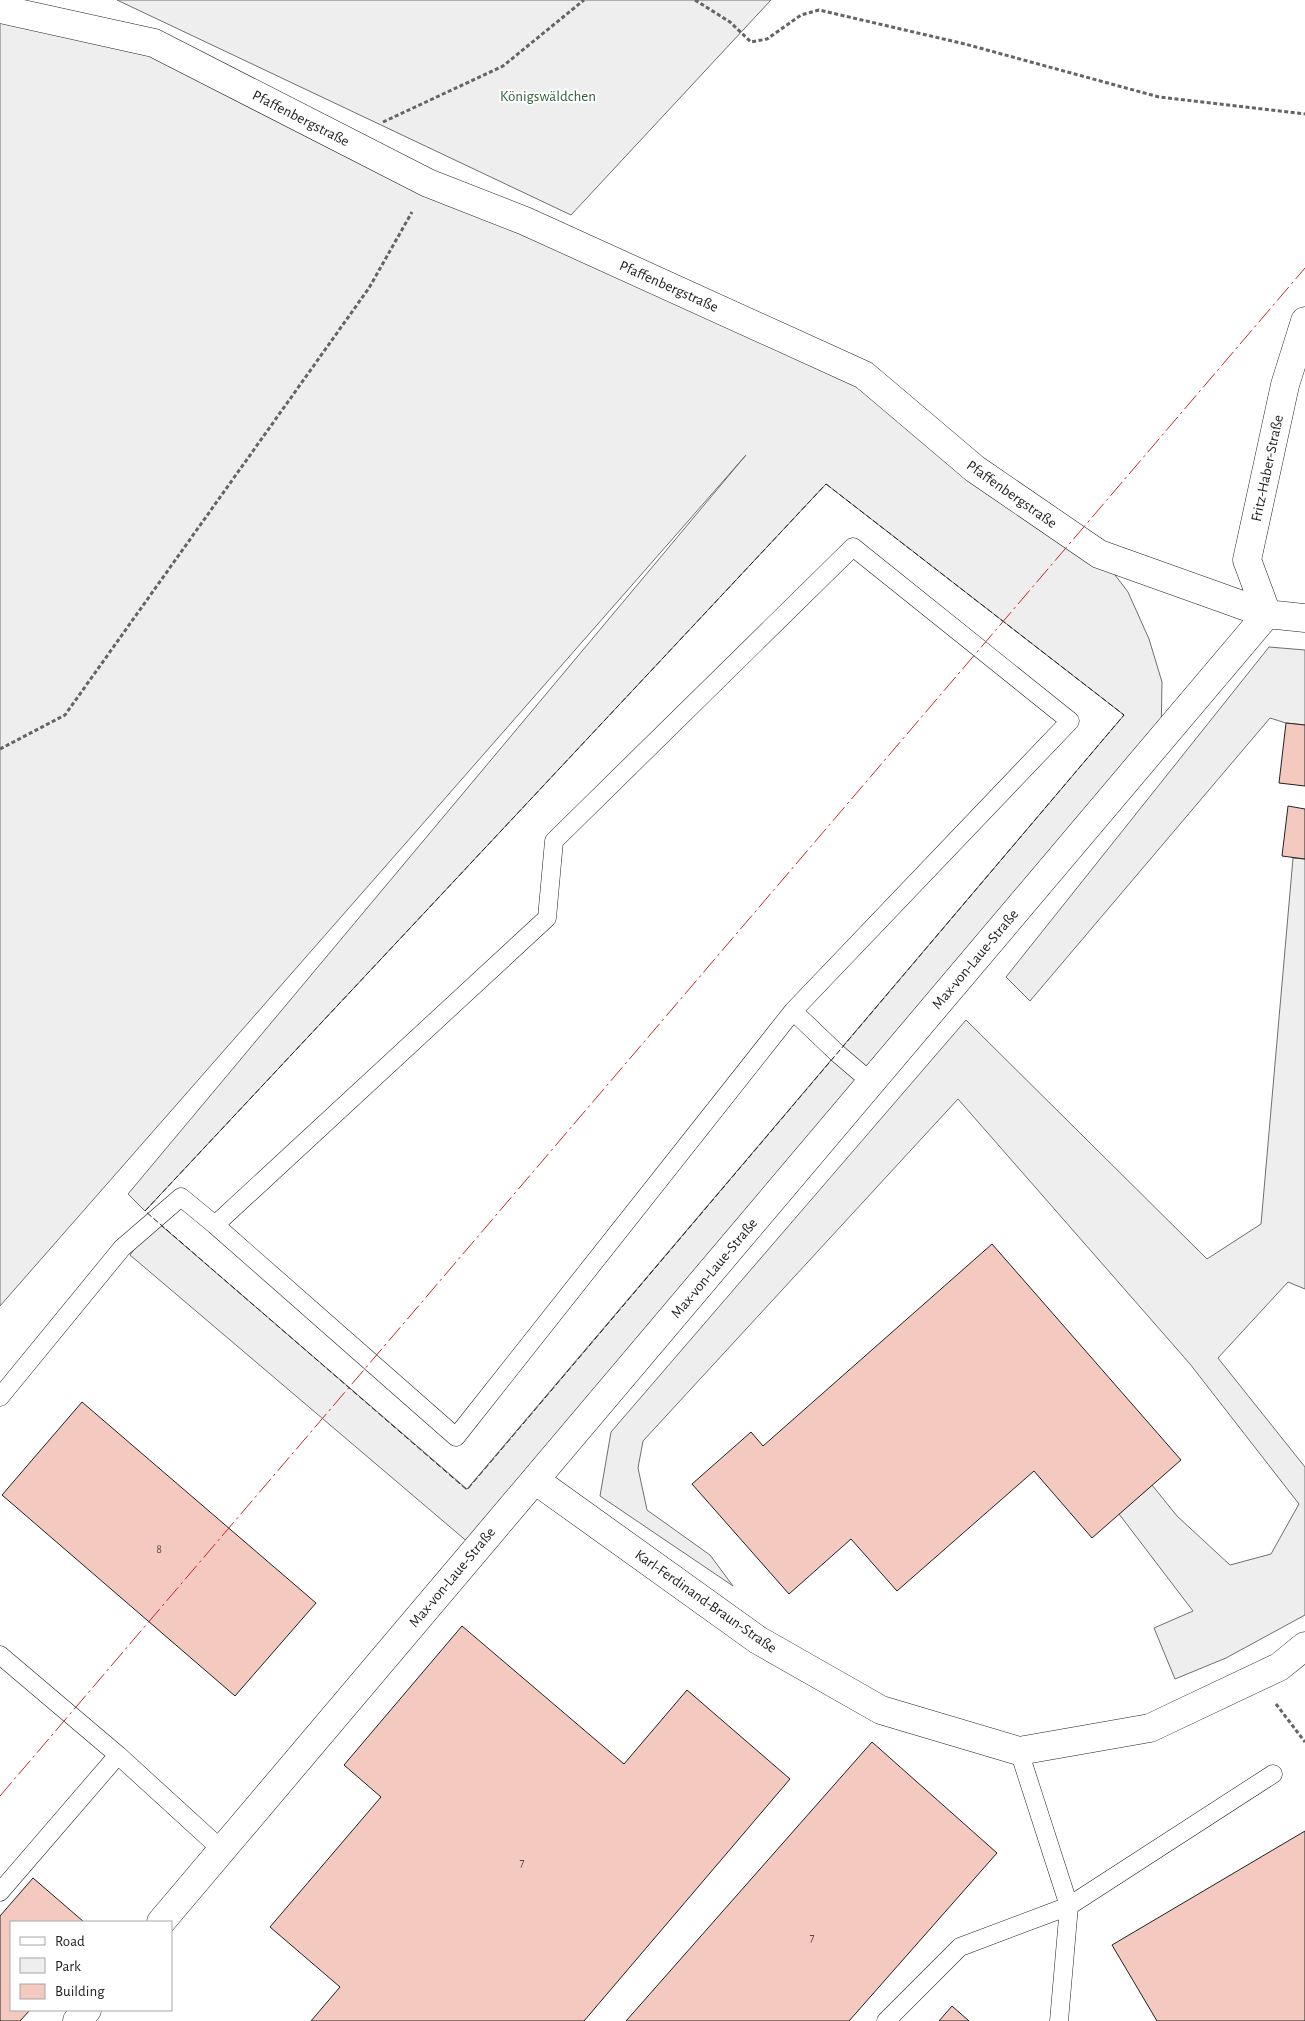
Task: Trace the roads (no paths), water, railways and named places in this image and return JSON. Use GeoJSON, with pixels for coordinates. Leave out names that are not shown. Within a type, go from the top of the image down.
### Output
{"type":"FeatureCollection","features":[{"type":"Feature","properties":{"kind":"street","name":"Pfaffenbergstraße"},"geometry":{"type":"LineString","coordinates":[[0,9],[154,43],[428,183],[525,221],[864,375],[975,469],[1099,554],[1267,614],[1305,618]]}},
{"type":"Feature","properties":{"kind":"street","name":"Fritz-Haber-Straße"},"geometry":{"type":"LineString","coordinates":[[1267,614],[1247,560],[1285,385],[1305,321]]}},
{"type":"Feature","properties":{"kind":"street","name":"Max-von-Laue-Straße"},"geometry":{"type":"LineString","coordinates":[[162,1921],[1267,614]]}},
{"type":"Feature","properties":{"kind":"street","name":"Karl-Ferdinand-Braun-Straße"},"geometry":{"type":"LineString","coordinates":[[535,1480],[758,1640],[881,1710],[1019,1751],[1150,1728],[1279,1667],[1305,1646]]}},
{"type":"Feature","properties":{"kind":"street"},"geometry":{"type":"LineString","coordinates":[[77,2021],[86,2011]]}},
{"type":"Feature","properties":{"kind":"lane"},"geometry":{"type":"LineString","coordinates":[[0,1397],[122,1248],[181,1197],[456,1437],[793,1012],[1070,721],[853,547],[554,841],[547,918],[215,1226]]}},
{"type":"Feature","properties":{"kind":"lane"},"geometry":{"type":"LineString","coordinates":[[793,1012],[871,1082]]}},
{"type":"Feature","properties":{"kind":"lane"},"geometry":{"type":"LineString","coordinates":[[0,1655],[118,1755],[222,1850]]}},
{"type":"Feature","properties":{"kind":"lane"},"geometry":{"type":"LineString","coordinates":[[1019,1751],[1069,1906],[1058,2021]]}},
{"type":"Feature","properties":{"kind":"lane"},"geometry":{"type":"LineString","coordinates":[[0,1892],[118,1755]]}},
{"type":"Feature","properties":{"kind":"lane"},"geometry":{"type":"LineString","coordinates":[[886,2021],[960,1947],[1069,1906],[1273,1774]]}},
{"type":"Feature","properties":{"kind":"park label","name":"Königswäldchen"},"geometry":{"type":"Point","coordinates":[548,96]}}]}
